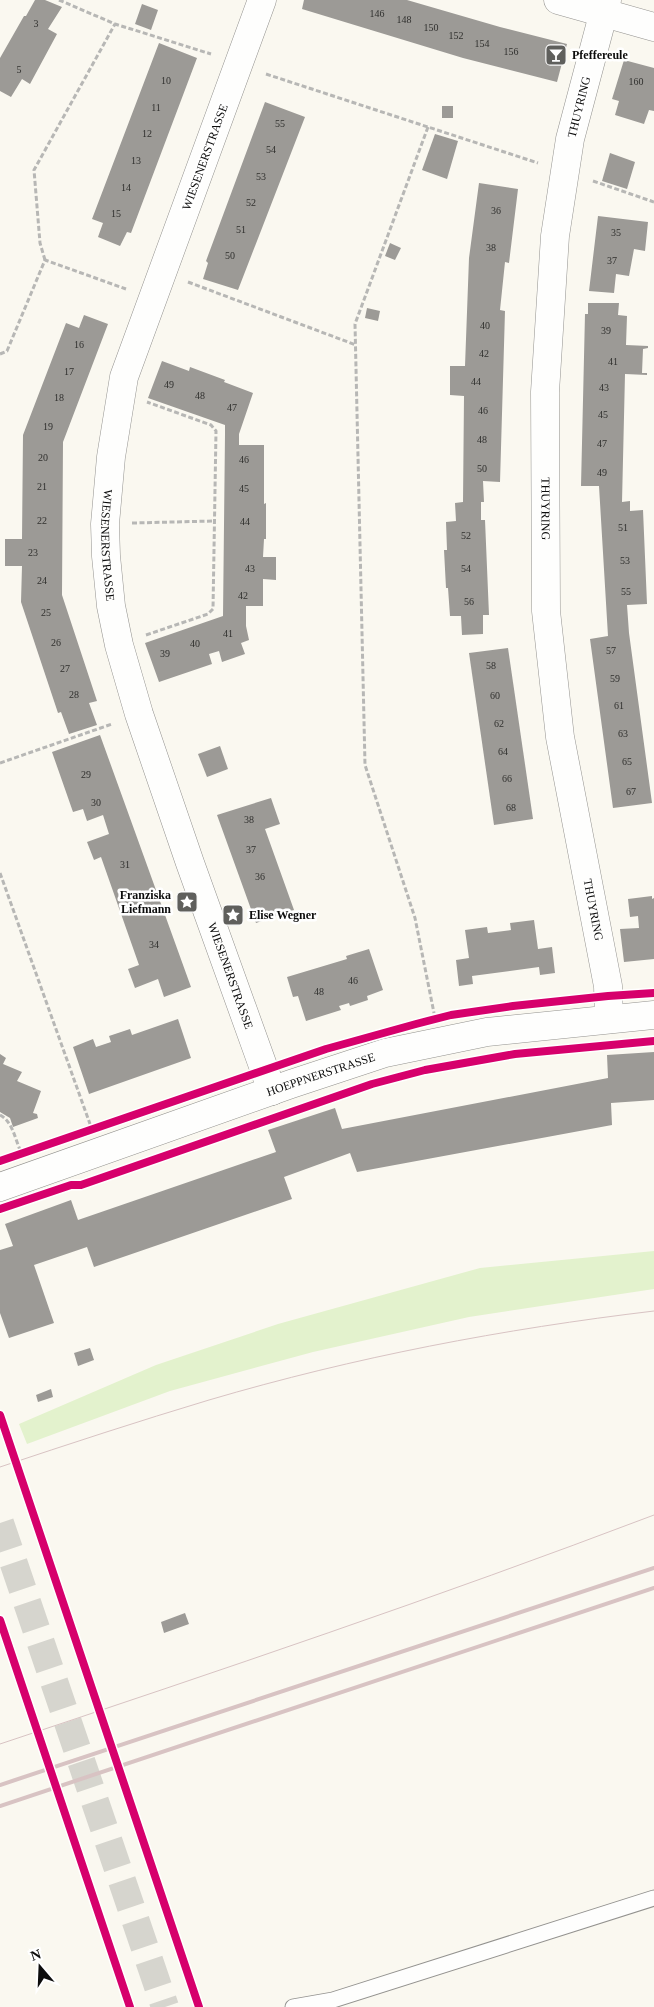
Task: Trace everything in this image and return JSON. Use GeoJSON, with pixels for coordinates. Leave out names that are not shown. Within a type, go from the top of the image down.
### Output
{"type":"FeatureCollection","features":[{"type":"Feature","properties":{"kind":"street","name":"WIESENERSTRASSE"},"geometry":{"type":"LineString","coordinates":[[262,0],[124,377],[111,457],[106,524],[106,556],[111,606],[119,645],[139,714],[272,1091]]}},
{"type":"Feature","properties":{"kind":"street"},"geometry":{"type":"LineString","coordinates":[[558,0],[605,6],[654,27]]}},
{"type":"Feature","properties":{"kind":"street","name":"THUYRING"},"geometry":{"type":"LineString","coordinates":[[605,6],[570,139],[555,236],[547,338],[545,402],[546,612],[560,737],[608,986],[609,1019]]}},
{"type":"Feature","properties":{"kind":"street","name":"HOEPPNERSTRASSE"},"geometry":{"type":"LineString","coordinates":[[0,1187],[272,1091],[394,1051],[487,1032],[654,1015]]}},
{"type":"Feature","properties":{"kind":"lane"},"geometry":{"type":"LineString","coordinates":[[292,2007],[333,2000],[654,1898]]}},
{"type":"Feature","properties":{"kind":"path"},"geometry":{"type":"LineString","coordinates":[[59,0],[115,24],[215,56]]}},
{"type":"Feature","properties":{"kind":"path"},"geometry":{"type":"LineString","coordinates":[[0,354],[7,351],[45,260],[40,243],[34,170],[115,24]]}},
{"type":"Feature","properties":{"kind":"path"},"geometry":{"type":"LineString","coordinates":[[260,72],[538,164]]}},
{"type":"Feature","properties":{"kind":"path"},"geometry":{"type":"LineString","coordinates":[[428,127],[355,324],[365,765],[415,918],[434,1017],[442,1017]]}},
{"type":"Feature","properties":{"kind":"path"},"geometry":{"type":"LineString","coordinates":[[592,181],[654,202]]}},
{"type":"Feature","properties":{"kind":"path"},"geometry":{"type":"LineString","coordinates":[[45,260],[129,290]]}},
{"type":"Feature","properties":{"kind":"path"},"geometry":{"type":"LineString","coordinates":[[184,281],[356,345]]}},
{"type":"Feature","properties":{"kind":"path"},"geometry":{"type":"LineString","coordinates":[[140,637],[208,614],[213,609],[216,431],[211,425],[141,400]]}},
{"type":"Feature","properties":{"kind":"path"},"geometry":{"type":"LineString","coordinates":[[126,523],[214,521]]}},
{"type":"Feature","properties":{"kind":"path"},"geometry":{"type":"LineString","coordinates":[[0,763],[118,722]]}},
{"type":"Feature","properties":{"kind":"path"},"geometry":{"type":"LineString","coordinates":[[0,873],[91,1129]]}},
{"type":"Feature","properties":{"kind":"path"},"geometry":{"type":"LineString","coordinates":[[0,1115],[5,1118],[11,1128],[17,1153],[31,1150]]}},
{"type":"Feature","properties":{"kind":"green space"},"geometry":{"type":"Polygon","coordinates":[[[654,1251],[654,1289],[469,1317],[313,1352],[170,1391],[27,1444],[19,1424],[156,1365],[278,1324],[480,1268],[654,1251]]]}},
{"type":"Feature","properties":{"kind":"building"},"geometry":{"type":"Polygon","coordinates":[[[35,0],[45,0],[62,7],[48,29],[57,34],[30,84],[22,79],[11,97],[0,91],[0,58],[35,0]]]}},
{"type":"Feature","properties":{"kind":"building"},"geometry":{"type":"Polygon","coordinates":[[[304,0],[407,0],[567,44],[557,82],[463,58],[302,9],[304,0]]]}},
{"type":"Feature","properties":{"kind":"building"},"geometry":{"type":"Polygon","coordinates":[[[142,4],[158,10],[151,30],[135,24],[142,4]]]}},
{"type":"Feature","properties":{"kind":"building"},"geometry":{"type":"Polygon","coordinates":[[[159,43],[197,58],[131,233],[127,232],[120,246],[98,237],[103,223],[92,219],[159,43]]]}},
{"type":"Feature","properties":{"kind":"building"},"geometry":{"type":"Polygon","coordinates":[[[624,60],[654,68],[654,111],[649,110],[644,124],[615,115],[619,101],[612,99],[624,60]]]}},
{"type":"Feature","properties":{"kind":"building"},"geometry":{"type":"Polygon","coordinates":[[[265,102],[305,117],[238,290],[203,279],[208,263],[206,261],[265,102]]]}},
{"type":"Feature","properties":{"kind":"building"},"geometry":{"type":"Polygon","coordinates":[[[442,106],[453,106],[453,118],[442,118],[442,106]]]}},
{"type":"Feature","properties":{"kind":"building"},"geometry":{"type":"Polygon","coordinates":[[[435,134],[458,141],[447,179],[422,170],[435,134]]]}},
{"type":"Feature","properties":{"kind":"building"},"geometry":{"type":"Polygon","coordinates":[[[610,153],[635,162],[627,189],[602,181],[610,153]]]}},
{"type":"Feature","properties":{"kind":"building"},"geometry":{"type":"Polygon","coordinates":[[[479,183],[518,189],[509,263],[505,262],[500,310],[505,311],[500,482],[483,481],[484,502],[481,502],[481,520],[485,520],[489,615],[483,615],[483,634],[462,635],[461,616],[450,616],[444,550],[447,550],[446,522],[456,521],[455,503],[463,502],[464,396],[450,395],[450,366],[465,366],[469,258],[479,183]]]}},
{"type":"Feature","properties":{"kind":"building"},"geometry":{"type":"Polygon","coordinates":[[[598,216],[648,222],[645,251],[634,249],[629,276],[616,274],[614,293],[589,291],[598,216]]]}},
{"type":"Feature","properties":{"kind":"building"},"geometry":{"type":"Polygon","coordinates":[[[390,243],[401,248],[395,260],[385,256],[390,243]]]}},
{"type":"Feature","properties":{"kind":"building"},"geometry":{"type":"Polygon","coordinates":[[[588,303],[619,303],[618,315],[627,316],[626,345],[648,346],[648,348],[643,349],[642,373],[647,373],[647,375],[625,374],[622,502],[630,501],[630,511],[643,510],[647,604],[627,605],[629,633],[652,803],[613,808],[590,639],[608,636],[599,486],[581,486],[585,314],[588,314],[588,303]]]}},
{"type":"Feature","properties":{"kind":"building"},"geometry":{"type":"Polygon","coordinates":[[[367,308],[380,311],[378,321],[365,318],[367,308]]]}},
{"type":"Feature","properties":{"kind":"building"},"geometry":{"type":"Polygon","coordinates":[[[84,315],[108,324],[63,442],[62,595],[97,701],[89,703],[97,725],[69,734],[61,712],[58,713],[21,602],[22,566],[5,566],[5,539],[22,539],[23,435],[66,323],[79,328],[84,315]]]}},
{"type":"Feature","properties":{"kind":"building"},"geometry":{"type":"Polygon","coordinates":[[[162,361],[189,371],[190,367],[253,393],[239,434],[239,445],[264,445],[266,539],[264,539],[263,557],[276,557],[276,580],[263,579],[263,606],[246,606],[246,626],[249,640],[241,643],[245,654],[222,662],[219,651],[209,654],[212,664],[159,682],[145,643],[223,616],[225,434],[225,425],[148,398],[162,361]]]}},
{"type":"Feature","properties":{"kind":"building"},"geometry":{"type":"Polygon","coordinates":[[[508,648],[533,819],[494,825],[469,653],[508,648]]]}},
{"type":"Feature","properties":{"kind":"building"},"geometry":{"type":"Polygon","coordinates":[[[100,735],[191,987],[164,997],[158,979],[135,988],[128,969],[139,965],[101,857],[94,860],[87,842],[109,834],[103,815],[87,821],[83,809],[73,812],[52,752],[100,735]]]}},
{"type":"Feature","properties":{"kind":"building"},"geometry":{"type":"Polygon","coordinates":[[[220,746],[228,769],[207,777],[198,754],[220,746]]]}},
{"type":"Feature","properties":{"kind":"building"},"geometry":{"type":"Polygon","coordinates":[[[271,798],[280,824],[265,829],[294,910],[256,923],[217,815],[271,798]]]}},
{"type":"Feature","properties":{"kind":"building"},"geometry":{"type":"Polygon","coordinates":[[[652,896],[652,899],[654,898],[654,959],[624,962],[620,929],[639,928],[638,916],[630,917],[628,899],[652,896]]]}},
{"type":"Feature","properties":{"kind":"building"},"geometry":{"type":"Polygon","coordinates":[[[534,920],[538,949],[552,947],[555,973],[540,975],[539,967],[472,976],[473,984],[459,986],[456,960],[469,958],[465,930],[487,927],[488,933],[511,930],[510,923],[534,920]]]}},
{"type":"Feature","properties":{"kind":"building"},"geometry":{"type":"Polygon","coordinates":[[[369,949],[383,990],[367,996],[368,1000],[350,1006],[349,1003],[339,1006],[341,1010],[306,1021],[298,996],[293,997],[287,977],[347,959],[346,956],[369,949]]]}},
{"type":"Feature","properties":{"kind":"building"},"geometry":{"type":"Polygon","coordinates":[[[178,1019],[191,1058],[89,1094],[73,1047],[93,1039],[96,1047],[111,1042],[109,1036],[130,1029],[132,1035],[178,1019]]]}},
{"type":"Feature","properties":{"kind":"building"},"geometry":{"type":"Polygon","coordinates":[[[654,1052],[654,1100],[611,1103],[612,1125],[357,1172],[350,1153],[284,1177],[292,1199],[94,1267],[87,1247],[34,1265],[54,1323],[9,1338],[0,1313],[0,1250],[13,1246],[5,1224],[71,1200],[78,1220],[276,1152],[268,1130],[335,1108],[342,1129],[608,1078],[607,1055],[654,1052]]]}},
{"type":"Feature","properties":{"kind":"building"},"geometry":{"type":"Polygon","coordinates":[[[0,1054],[6,1058],[3,1064],[22,1072],[17,1081],[41,1091],[33,1113],[37,1114],[38,1118],[13,1127],[10,1118],[0,1112],[0,1054]]]}},
{"type":"Feature","properties":{"kind":"building"},"geometry":{"type":"Polygon","coordinates":[[[90,1348],[94,1360],[78,1366],[74,1353],[90,1348]]]}},
{"type":"Feature","properties":{"kind":"building"},"geometry":{"type":"Polygon","coordinates":[[[51,1389],[53,1397],[38,1402],[36,1395],[51,1389]]]}},
{"type":"Feature","properties":{"kind":"building"},"geometry":{"type":"Polygon","coordinates":[[[185,1613],[189,1624],[164,1633],[161,1622],[185,1613]]]}},
{"type":"Feature","properties":{"kind":"tunnel"},"geometry":{"type":"LineString","coordinates":[[0,1523],[165,2007]]}},
{"type":"Feature","properties":{"kind":"tram line"},"geometry":{"type":"LineString","coordinates":[[0,1467],[209,1400],[319,1370],[430,1346],[541,1326],[654,1311]]}},
{"type":"Feature","properties":{"kind":"tram line"},"geometry":{"type":"LineString","coordinates":[[0,1744],[410,1604],[654,1515]]}},
{"type":"Feature","properties":{"kind":"railway"},"geometry":{"type":"LineString","coordinates":[[0,1785],[654,1568]]}},
{"type":"Feature","properties":{"kind":"railway"},"geometry":{"type":"LineString","coordinates":[[0,1806],[654,1588]]}},
{"type":"Feature","properties":{"kind":"cycle path"},"geometry":{"type":"LineString","coordinates":[[0,1161],[326,1049],[451,1015],[513,1006],[654,993]]}},
{"type":"Feature","properties":{"kind":"cycle path"},"geometry":{"type":"LineString","coordinates":[[0,1209],[71,1185],[81,1185],[372,1084],[425,1070],[515,1054],[654,1041]]}},
{"type":"Feature","properties":{"kind":"cycle path"},"geometry":{"type":"LineString","coordinates":[[0,1415],[199,2007]]}},
{"type":"Feature","properties":{"kind":"cycle path"},"geometry":{"type":"LineString","coordinates":[[0,1620],[130,2007]]}},
{"type":"Feature","properties":{"kind":"place","name":"Pfeffereule"},"geometry":{"type":"Point","coordinates":[556,55]}},
{"type":"Feature","properties":{"kind":"place","name":"Franziska Liefmann"},"geometry":{"type":"Point","coordinates":[187,902]}},
{"type":"Feature","properties":{"kind":"place","name":"Elise Wegner"},"geometry":{"type":"Point","coordinates":[233,915]}}]}
